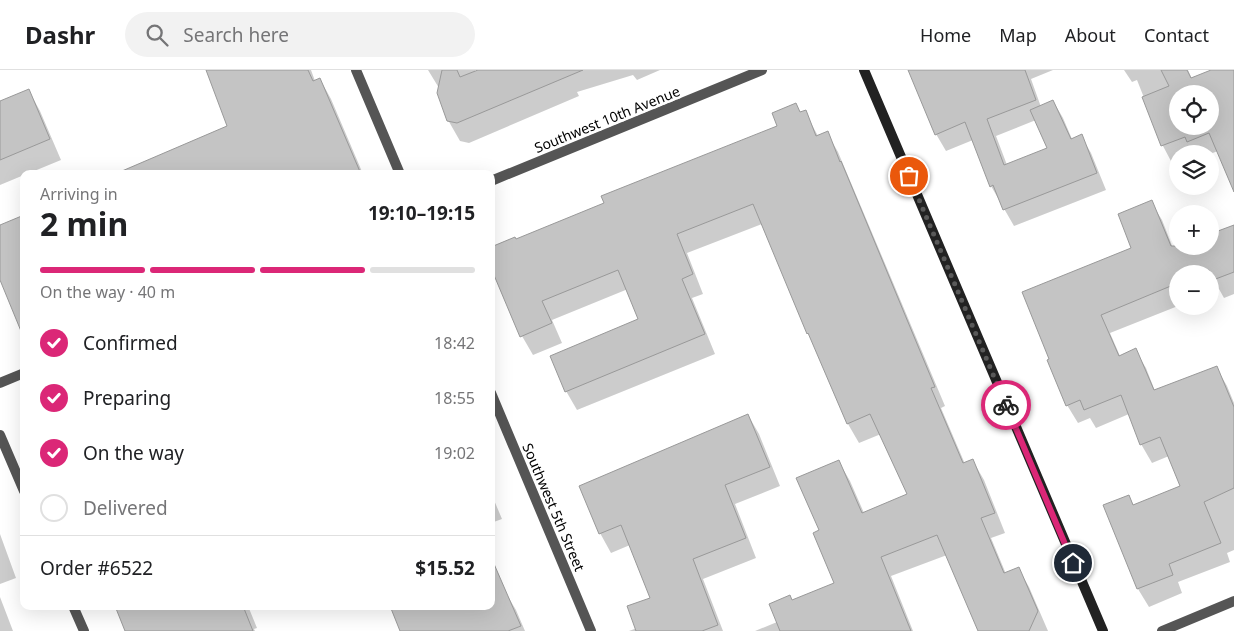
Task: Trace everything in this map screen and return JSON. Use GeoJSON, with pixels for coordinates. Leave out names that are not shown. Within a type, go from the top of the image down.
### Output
{"type":"FeatureCollection","features":[{"type":"Feature","properties":{"kind":"street"},"geometry":{"type":"LineString","coordinates":[[356,70],[398,170]]}},
{"type":"Feature","properties":{"kind":"street","name":"Southwest 10th Avenue"},"geometry":{"type":"LineString","coordinates":[[495,179],[762,70]]}},
{"type":"Feature","properties":{"kind":"street"},"geometry":{"type":"LineString","coordinates":[[864,70],[1103,631]]}},
{"type":"Feature","properties":{"kind":"street"},"geometry":{"type":"LineString","coordinates":[[0,383],[20,375]]}},
{"type":"Feature","properties":{"kind":"street","name":"Southwest 5th Street"},"geometry":{"type":"LineString","coordinates":[[495,403],[591,631]]}},
{"type":"Feature","properties":{"kind":"street"},"geometry":{"type":"LineString","coordinates":[[0,436],[20,482]]}},
{"type":"Feature","properties":{"kind":"street"},"geometry":{"type":"LineString","coordinates":[[1162,631],[1234,601]]}},
{"type":"Feature","properties":{"kind":"street"},"geometry":{"type":"LineString","coordinates":[[75,610],[84,631]]}},
{"type":"Feature","properties":{"kind":"building"},"geometry":{"type":"Polygon","coordinates":[[[206,70],[308,70],[313,81],[320,78],[359,170],[124,170],[227,126],[206,70]]]}},
{"type":"Feature","properties":{"kind":"building"},"geometry":{"type":"Polygon","coordinates":[[[442,70],[457,70],[460,77],[478,70],[583,70],[457,123],[447,121],[437,93],[442,70]]]}},
{"type":"Feature","properties":{"kind":"building"},"geometry":{"type":"Polygon","coordinates":[[[908,70],[1025,70],[1036,100],[987,119],[1004,165],[1047,148],[1030,110],[1053,100],[1071,139],[1082,134],[1097,173],[1003,210],[993,185],[990,187],[965,122],[935,135],[908,70]]]}},
{"type":"Feature","properties":{"kind":"building"},"geometry":{"type":"Polygon","coordinates":[[[1161,70],[1187,70],[1191,78],[1211,70],[1234,70],[1234,192],[1219,157],[1219,145],[1214,145],[1210,135],[1219,135],[1219,85],[1169,86],[1161,70]]]}},
{"type":"Feature","properties":{"kind":"building"},"geometry":{"type":"Polygon","coordinates":[[[1169,86],[1169,135],[1204,135],[1187,142],[1185,137],[1161,146],[1142,97],[1169,86]]]}},
{"type":"Feature","properties":{"kind":"building"},"geometry":{"type":"Polygon","coordinates":[[[29,89],[50,139],[0,160],[0,101],[29,89]]]}},
{"type":"Feature","properties":{"kind":"building"},"geometry":{"type":"Polygon","coordinates":[[[796,103],[800,112],[806,110],[816,136],[828,131],[935,387],[931,388],[963,463],[973,459],[995,513],[981,518],[1004,573],[1019,567],[1038,611],[1029,631],[978,631],[937,535],[881,557],[911,631],[780,631],[769,604],[790,595],[792,600],[834,583],[813,533],[819,530],[796,478],[839,460],[862,513],[907,494],[870,414],[847,424],[753,204],[677,234],[693,274],[682,279],[705,334],[565,392],[550,356],[638,319],[618,270],[542,301],[552,323],[520,337],[495,278],[495,245],[515,237],[516,239],[604,203],[601,196],[777,126],[772,113],[796,103]]]}},
{"type":"Feature","properties":{"kind":"building"},"geometry":{"type":"Polygon","coordinates":[[[1152,200],[1169,241],[1169,255],[1219,255],[1219,231],[1234,225],[1234,272],[1219,278],[1219,265],[1169,265],[1169,287],[1101,315],[1119,356],[1136,348],[1154,390],[1217,366],[1234,407],[1234,488],[1204,502],[1221,543],[1169,564],[1173,575],[1137,589],[1103,505],[1129,495],[1133,505],[1180,486],[1160,437],[1140,445],[1121,395],[1084,410],[1080,400],[1066,406],[1022,292],[1131,248],[1118,214],[1152,200]]]}},
{"type":"Feature","properties":{"kind":"building"},"geometry":{"type":"Polygon","coordinates":[[[20,217],[20,329],[0,280],[0,225],[20,217]]]}},
{"type":"Feature","properties":{"kind":"building"},"geometry":{"type":"Polygon","coordinates":[[[748,414],[770,467],[725,485],[746,538],[693,559],[718,625],[702,631],[636,631],[627,606],[650,598],[621,525],[599,534],[579,486],[748,414]]]}},
{"type":"Feature","properties":{"kind":"building"},"geometry":{"type":"Polygon","coordinates":[[[495,566],[521,626],[508,631],[400,631],[392,610],[495,610],[495,566]]]}},
{"type":"Feature","properties":{"kind":"building"},"geometry":{"type":"Polygon","coordinates":[[[117,610],[245,610],[253,631],[125,631],[117,610]]]}},
{"type":"Feature","properties":{"kind":"way so far"},"geometry":{"type":"LineString","coordinates":[[909,176],[1006,405]]}},
{"type":"Feature","properties":{"kind":"route"},"geometry":{"type":"LineString","coordinates":[[1006,405],[1073,563]]}}]}
